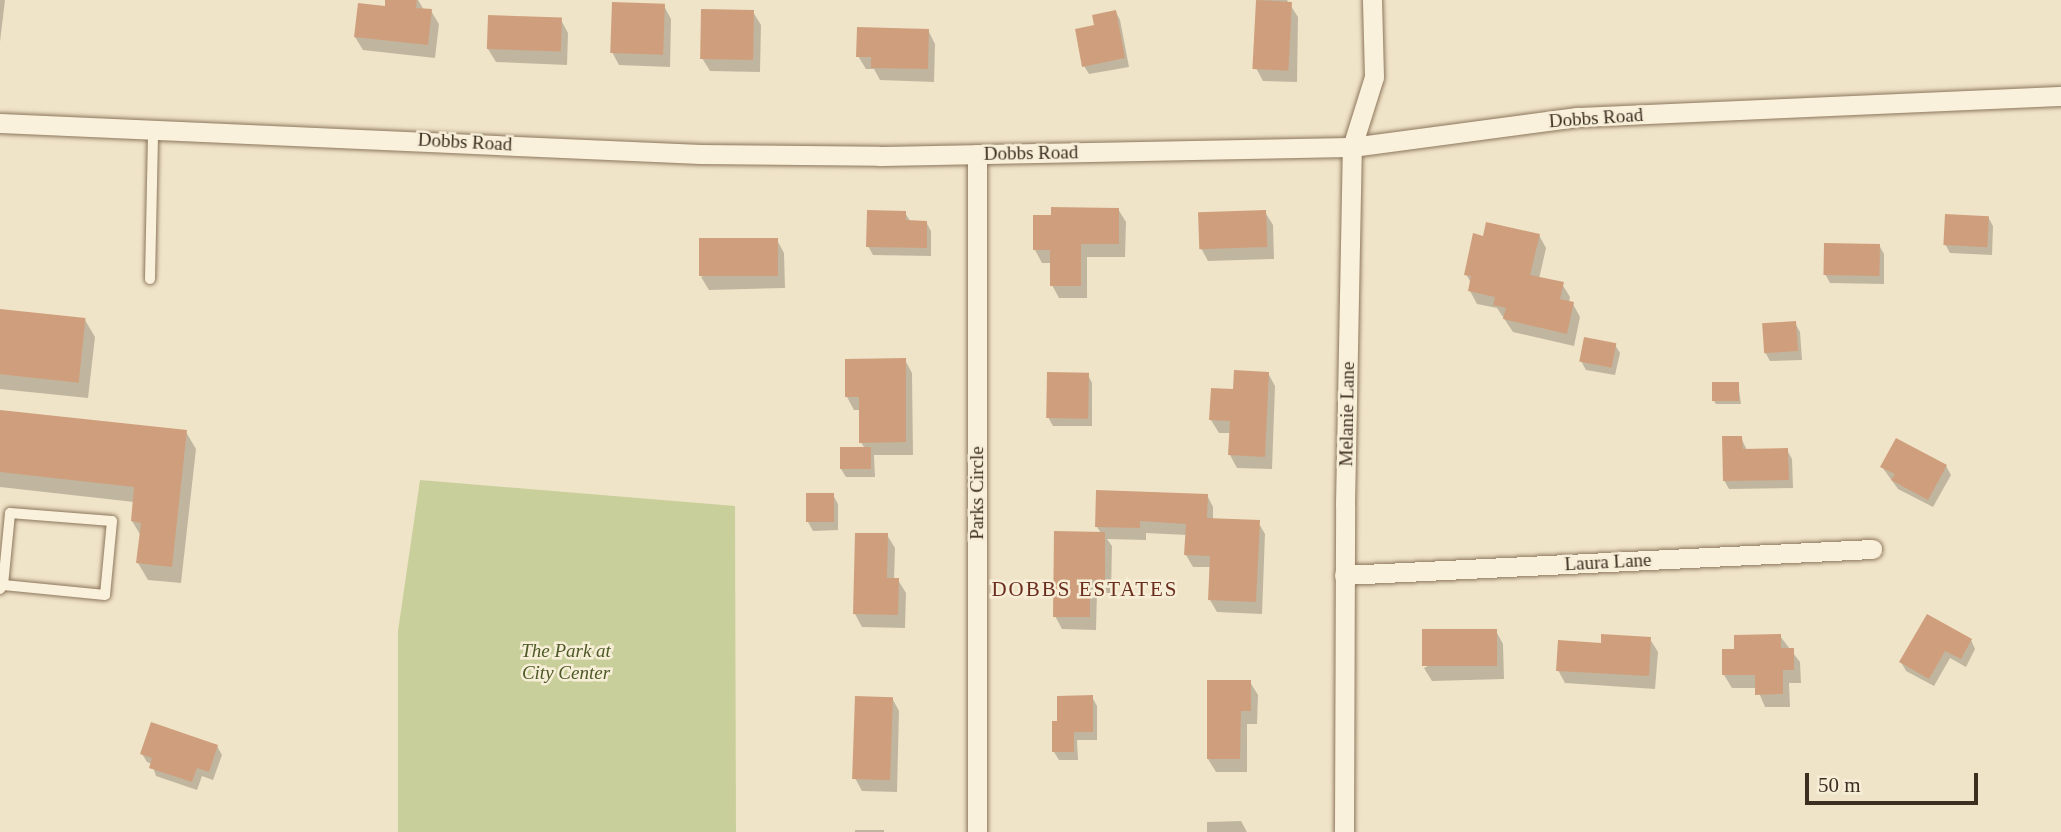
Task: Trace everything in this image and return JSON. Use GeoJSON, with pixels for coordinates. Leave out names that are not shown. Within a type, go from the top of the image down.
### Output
{"type":"FeatureCollection","features":[{"type":"Feature","properties":{"kind":"street","name":"Melanie Lane"},"geometry":{"type":"LineString","coordinates":[[1344,832],[1352,147],[1374,77],[1372,0]]}},
{"type":"Feature","properties":{"kind":"street","name":"Dobbs Road"},"geometry":{"type":"LineString","coordinates":[[0,123],[272,133],[700,155],[977,155],[1352,147],[1577,117],[2061,96]]}},
{"type":"Feature","properties":{"kind":"street","name":"Parks Circle"},"geometry":{"type":"LineString","coordinates":[[977,155],[977,832]]}},
{"type":"Feature","properties":{"kind":"street","name":"Laura Lane"},"geometry":{"type":"LineString","coordinates":[[1345,575],[1872,549]]}},
{"type":"Feature","properties":{"kind":"lane"},"geometry":{"type":"LineString","coordinates":[[150,279],[153,130]]}},
{"type":"Feature","properties":{"kind":"lane"},"geometry":{"type":"LineString","coordinates":[[10,513],[112,522],[105,595],[2,587],[10,513]]}},
{"type":"Feature","properties":{"kind":"green space","name":"The Park at City Center"},"geometry":{"type":"Polygon","coordinates":[[[420,480],[735,506],[736,832],[398,832],[398,631],[420,480]]]}},
{"type":"Feature","properties":{"kind":"building"},"geometry":{"type":"Polygon","coordinates":[[[385,0],[417,0],[416,8],[432,9],[428,45],[354,37],[358,3],[385,6],[385,0]]]}},
{"type":"Feature","properties":{"kind":"building"},"geometry":{"type":"Polygon","coordinates":[[[1256,0],[1292,2],[1288,71],[1252,69],[1256,0]]]}},
{"type":"Feature","properties":{"kind":"building"},"geometry":{"type":"Polygon","coordinates":[[[612,2],[665,4],[663,55],[610,53],[612,2]]]}},
{"type":"Feature","properties":{"kind":"building"},"geometry":{"type":"Polygon","coordinates":[[[701,9],[754,10],[753,60],[700,59],[701,9]]]}},
{"type":"Feature","properties":{"kind":"building"},"geometry":{"type":"Polygon","coordinates":[[[1116,10],[1125,58],[1082,67],[1075,29],[1094,25],[1092,15],[1116,10]]]}},
{"type":"Feature","properties":{"kind":"building"},"geometry":{"type":"Polygon","coordinates":[[[488,15],[562,18],[561,52],[487,49],[488,15]]]}},
{"type":"Feature","properties":{"kind":"building"},"geometry":{"type":"Polygon","coordinates":[[[857,27],[929,29],[928,69],[871,68],[871,57],[856,57],[857,27]]]}},
{"type":"Feature","properties":{"kind":"building"},"geometry":{"type":"Polygon","coordinates":[[[1051,207],[1119,208],[1119,244],[1081,244],[1081,286],[1050,286],[1050,250],[1033,250],[1033,215],[1051,215],[1051,207]]]}},
{"type":"Feature","properties":{"kind":"building"},"geometry":{"type":"Polygon","coordinates":[[[867,210],[906,211],[906,220],[927,221],[927,248],[866,247],[867,210]]]}},
{"type":"Feature","properties":{"kind":"building"},"geometry":{"type":"Polygon","coordinates":[[[1266,210],[1267,247],[1199,249],[1198,212],[1266,210]]]}},
{"type":"Feature","properties":{"kind":"building"},"geometry":{"type":"Polygon","coordinates":[[[1945,214],[1989,216],[1987,247],[1943,245],[1945,214]]]}},
{"type":"Feature","properties":{"kind":"building"},"geometry":{"type":"Polygon","coordinates":[[[1486,222],[1540,234],[1530,275],[1564,282],[1560,299],[1574,302],[1567,334],[1503,319],[1506,308],[1493,305],[1495,297],[1468,291],[1471,276],[1464,275],[1473,233],[1483,236],[1486,222]]]}},
{"type":"Feature","properties":{"kind":"building"},"geometry":{"type":"Polygon","coordinates":[[[699,238],[778,238],[778,276],[699,276],[699,238]]]}},
{"type":"Feature","properties":{"kind":"building"},"geometry":{"type":"Polygon","coordinates":[[[1824,243],[1880,244],[1879,276],[1823,275],[1824,243]]]}},
{"type":"Feature","properties":{"kind":"building"},"geometry":{"type":"Polygon","coordinates":[[[0,309],[86,318],[79,383],[0,374],[0,309]]]}},
{"type":"Feature","properties":{"kind":"building"},"geometry":{"type":"Polygon","coordinates":[[[1796,321],[1798,351],[1764,353],[1762,323],[1796,321]]]}},
{"type":"Feature","properties":{"kind":"building"},"geometry":{"type":"Polygon","coordinates":[[[1584,337],[1616,343],[1612,368],[1579,362],[1584,337]]]}},
{"type":"Feature","properties":{"kind":"building"},"geometry":{"type":"Polygon","coordinates":[[[906,358],[906,442],[859,443],[859,397],[845,397],[845,359],[906,358]]]}},
{"type":"Feature","properties":{"kind":"building"},"geometry":{"type":"Polygon","coordinates":[[[1234,370],[1269,372],[1265,457],[1228,455],[1230,421],[1209,420],[1211,388],[1233,389],[1234,370]]]}},
{"type":"Feature","properties":{"kind":"building"},"geometry":{"type":"Polygon","coordinates":[[[1047,372],[1089,373],[1088,419],[1046,418],[1047,372]]]}},
{"type":"Feature","properties":{"kind":"building"},"geometry":{"type":"Polygon","coordinates":[[[1712,382],[1739,382],[1739,401],[1712,401],[1712,382]]]}},
{"type":"Feature","properties":{"kind":"building"},"geometry":{"type":"Polygon","coordinates":[[[0,410],[187,430],[172,567],[136,563],[141,523],[131,521],[134,487],[0,472],[0,410]]]}},
{"type":"Feature","properties":{"kind":"building"},"geometry":{"type":"Polygon","coordinates":[[[1722,436],[1742,436],[1743,449],[1788,448],[1789,480],[1723,481],[1722,436]]]}},
{"type":"Feature","properties":{"kind":"building"},"geometry":{"type":"Polygon","coordinates":[[[1896,438],[1947,465],[1928,500],[1891,480],[1895,474],[1880,467],[1896,438]]]}},
{"type":"Feature","properties":{"kind":"building"},"geometry":{"type":"Polygon","coordinates":[[[840,447],[871,447],[871,469],[840,469],[840,447]]]}},
{"type":"Feature","properties":{"kind":"building"},"geometry":{"type":"Polygon","coordinates":[[[1096,490],[1208,494],[1207,518],[1260,520],[1256,602],[1208,600],[1210,556],[1184,555],[1186,524],[1140,521],[1140,528],[1095,527],[1096,490]]]}},
{"type":"Feature","properties":{"kind":"building"},"geometry":{"type":"Polygon","coordinates":[[[806,493],[834,493],[834,522],[806,522],[806,493]]]}},
{"type":"Feature","properties":{"kind":"building"},"geometry":{"type":"Polygon","coordinates":[[[1054,531],[1105,532],[1105,580],[1090,580],[1090,617],[1053,617],[1054,531]]]}},
{"type":"Feature","properties":{"kind":"building"},"geometry":{"type":"Polygon","coordinates":[[[855,533],[888,533],[887,578],[899,578],[898,615],[853,614],[855,533]]]}},
{"type":"Feature","properties":{"kind":"building"},"geometry":{"type":"Polygon","coordinates":[[[1927,614],[1972,639],[1961,659],[1945,651],[1929,679],[1899,662],[1927,614]]]}},
{"type":"Feature","properties":{"kind":"building"},"geometry":{"type":"Polygon","coordinates":[[[1422,629],[1497,629],[1497,666],[1422,666],[1422,629]]]}},
{"type":"Feature","properties":{"kind":"building"},"geometry":{"type":"Polygon","coordinates":[[[1601,634],[1651,637],[1649,676],[1556,671],[1558,640],[1601,643],[1601,634]]]}},
{"type":"Feature","properties":{"kind":"building"},"geometry":{"type":"Polygon","coordinates":[[[1781,634],[1781,648],[1794,648],[1794,670],[1783,670],[1783,694],[1755,695],[1755,675],[1722,675],[1722,649],[1734,649],[1734,635],[1781,634]]]}},
{"type":"Feature","properties":{"kind":"building"},"geometry":{"type":"Polygon","coordinates":[[[1207,680],[1251,680],[1251,711],[1241,711],[1240,759],[1207,759],[1207,680]]]}},
{"type":"Feature","properties":{"kind":"building"},"geometry":{"type":"Polygon","coordinates":[[[1093,695],[1093,732],[1074,732],[1074,752],[1052,752],[1052,721],[1057,721],[1057,696],[1093,695]]]}},
{"type":"Feature","properties":{"kind":"building"},"geometry":{"type":"Polygon","coordinates":[[[855,696],[893,697],[890,780],[852,779],[855,696]]]}},
{"type":"Feature","properties":{"kind":"building"},"geometry":{"type":"Polygon","coordinates":[[[151,722],[218,745],[209,772],[197,768],[192,782],[149,768],[152,758],[140,754],[151,722]]]}},
{"type":"Feature","properties":{"kind":"district","name":"DOBBS ESTATES"},"geometry":{"type":"Point","coordinates":[1085,589]}}]}
